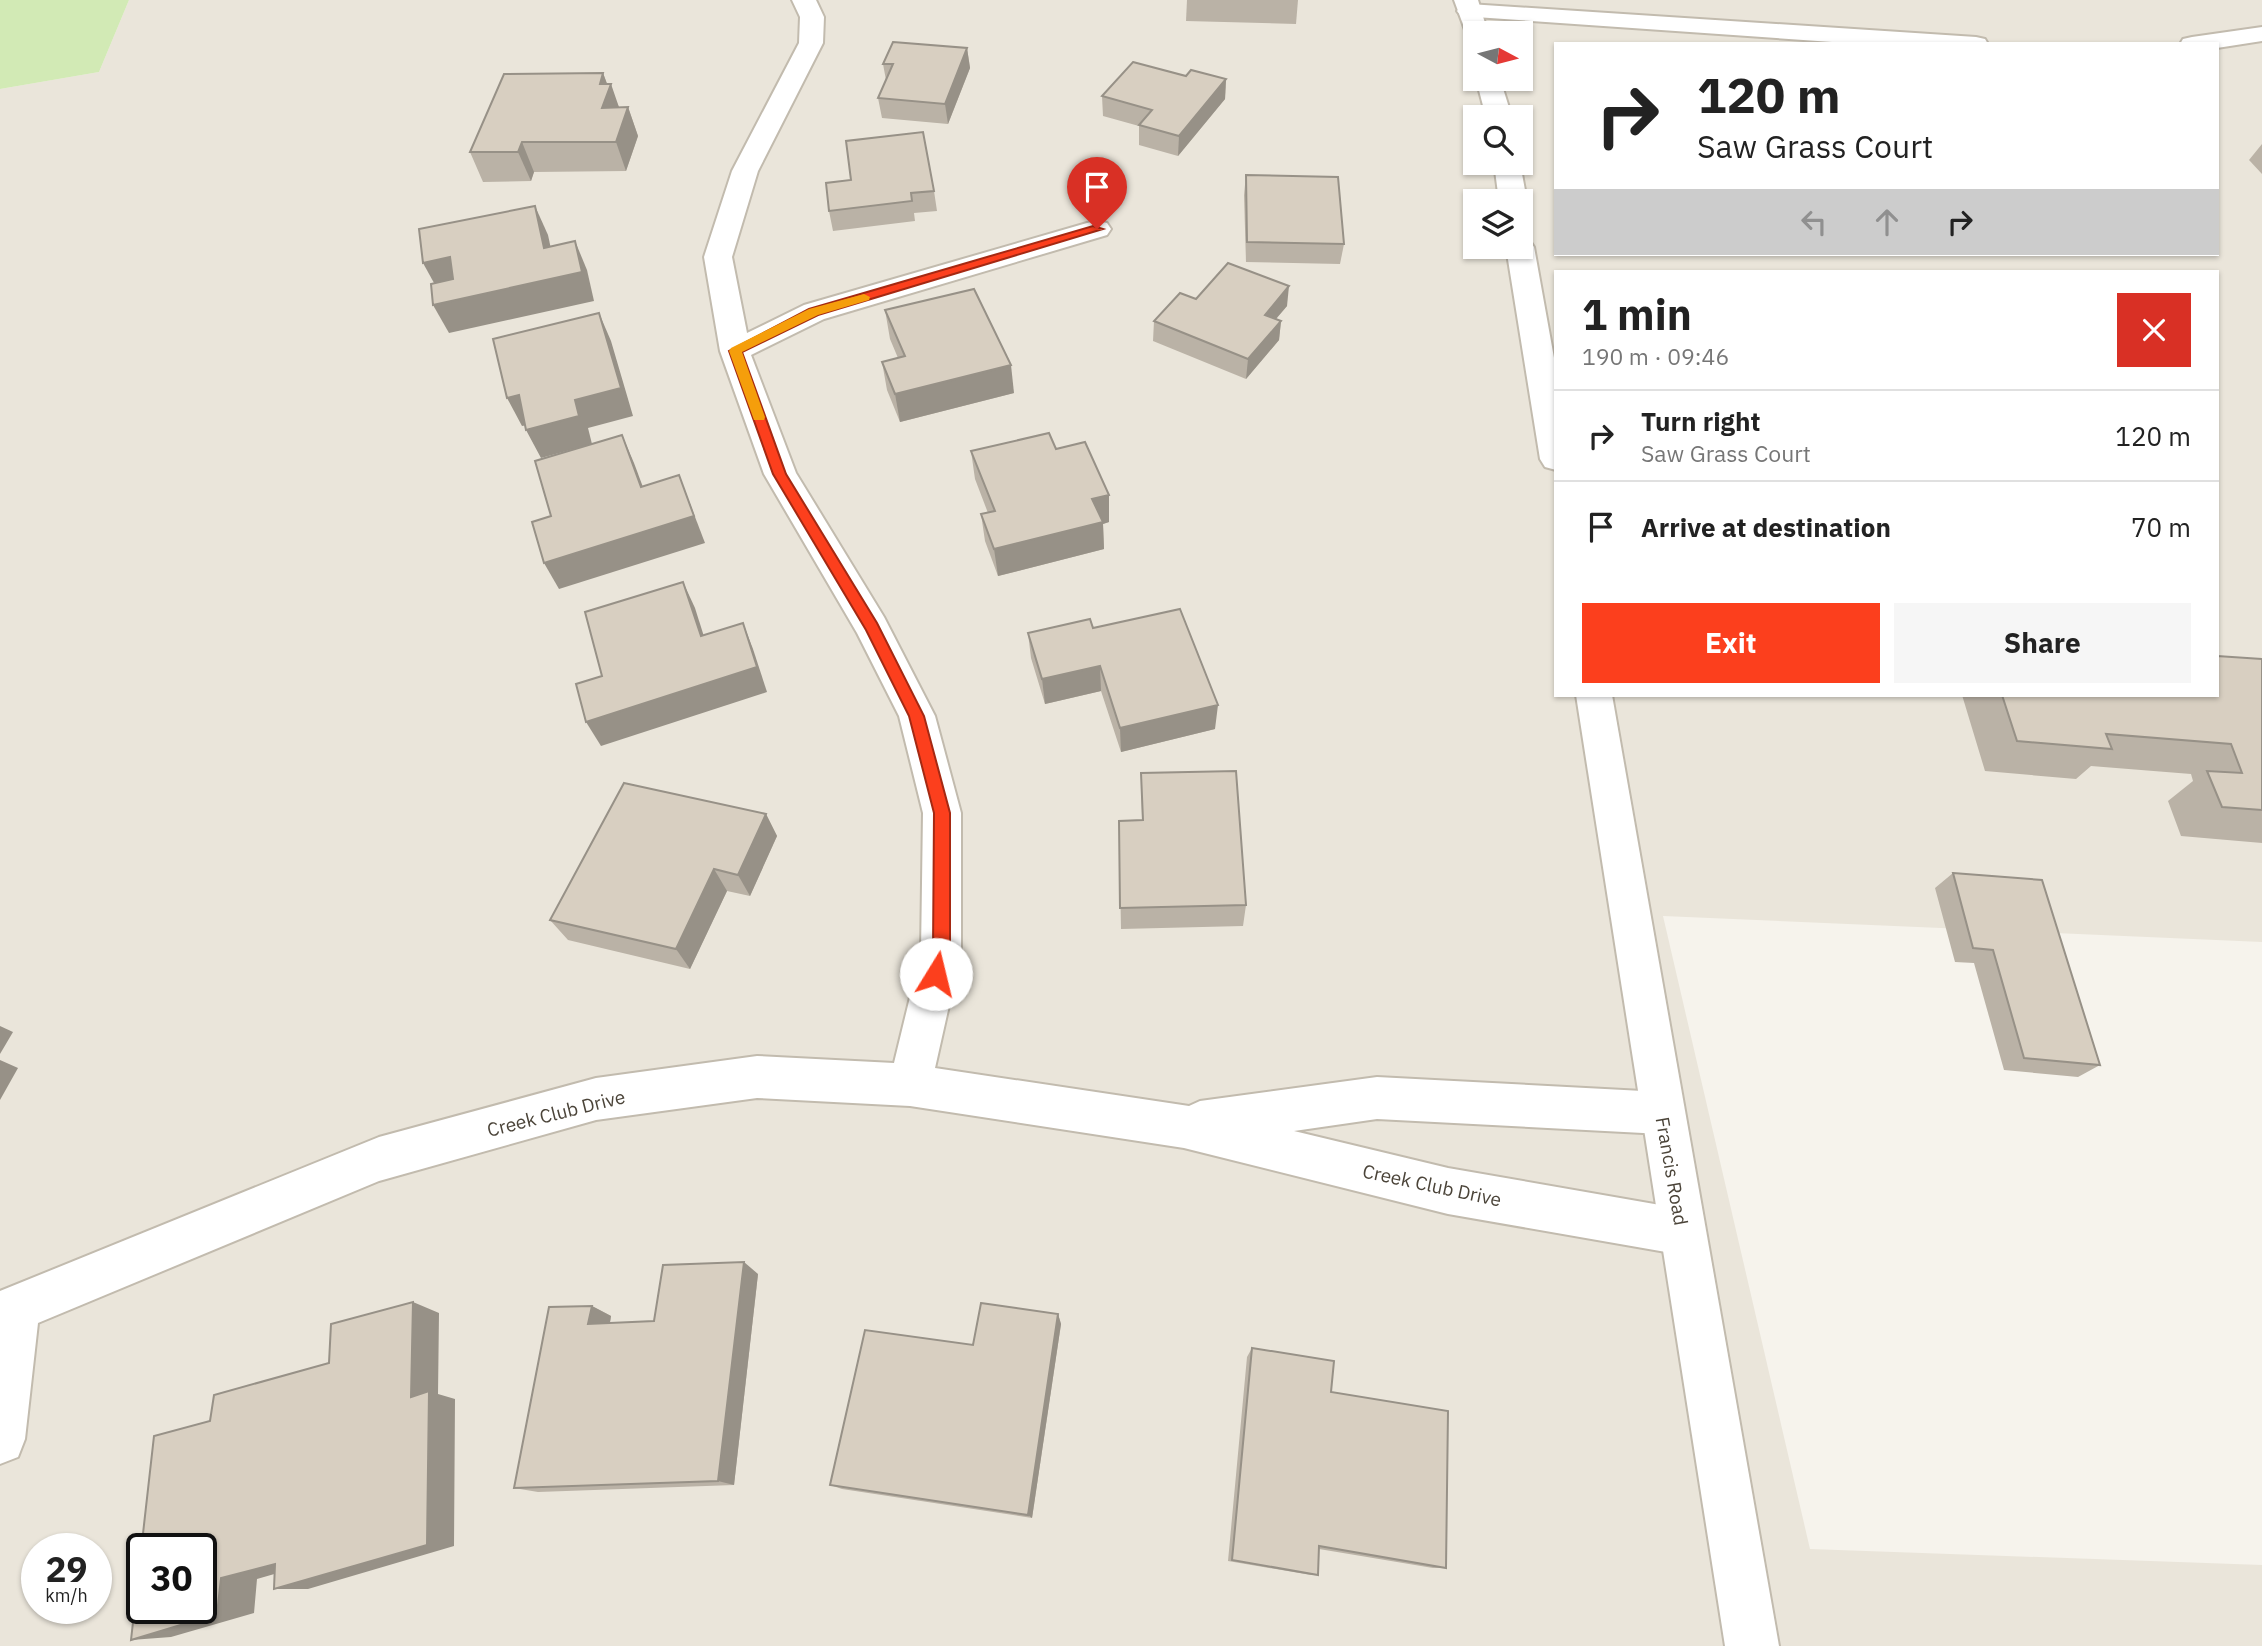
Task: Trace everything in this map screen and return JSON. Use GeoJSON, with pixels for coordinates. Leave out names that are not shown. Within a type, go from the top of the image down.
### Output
{"type":"FeatureCollection","features":[{"type":"Feature","properties":{"kind":"street"},"geometry":{"type":"LineString","coordinates":[[804,0],[811,17],[811,43],[745,170],[718,257],[735,351],[780,474],[872,627],[917,716],[942,813],[941,952],[910,1085]]}},
{"type":"Feature","properties":{"kind":"street"},"geometry":{"type":"LineString","coordinates":[[1471,15],[1941,42]]}},
{"type":"Feature","properties":{"kind":"street"},"geometry":{"type":"LineString","coordinates":[[2206,42],[2262,34]]}},
{"type":"Feature","properties":{"kind":"street"},"geometry":{"type":"LineString","coordinates":[[735,351],[814,312],[1097,229]]}},
{"type":"Feature","properties":{"kind":"street"},"geometry":{"type":"LineString","coordinates":[[1522,259],[1554,447]]}},
{"type":"Feature","properties":{"kind":"street","name":"Francis Road"},"geometry":{"type":"LineString","coordinates":[[1594,697],[1752,1646]]}},
{"type":"Feature","properties":{"kind":"street","name":"Creek Club Drive"},"geometry":{"type":"LineString","coordinates":[[8,1313],[379,1158],[596,1099],[757,1077],[910,1085],[1184,1125],[1448,1191],[1683,1232]]}},
{"type":"Feature","properties":{"kind":"street","name":"Creek Club Drive"},"geometry":{"type":"LineString","coordinates":[[1184,1125],[1377,1098],[1662,1114]]}},
{"type":"Feature","properties":{"kind":"street"},"geometry":{"type":"LineString","coordinates":[[0,1439],[8,1313]]}},
{"type":"Feature","properties":{"kind":"shaded area"},"geometry":{"type":"Polygon","coordinates":[[[129,0],[2262,0],[2262,942],[1663,916],[1810,1549],[2262,1565],[2262,1646],[0,1646],[0,89],[99,72],[129,0]]]}},
{"type":"Feature","properties":{"kind":"green space"},"geometry":{"type":"Polygon","coordinates":[[[0,0],[129,0],[99,72],[0,89],[0,0]]]}},
{"type":"Feature","properties":{"kind":"building"},"geometry":{"type":"Polygon","coordinates":[[[893,42],[967,48],[945,104],[878,98],[893,64],[883,64],[893,42]]]}},
{"type":"Feature","properties":{"kind":"building"},"geometry":{"type":"Polygon","coordinates":[[[1133,62],[1186,76],[1191,70],[1226,79],[1179,136],[1139,125],[1152,110],[1102,96],[1133,62]]]}},
{"type":"Feature","properties":{"kind":"building"},"geometry":{"type":"Polygon","coordinates":[[[603,73],[600,84],[611,84],[602,108],[628,107],[616,142],[522,142],[518,152],[470,152],[504,74],[603,73]]]}},
{"type":"Feature","properties":{"kind":"building"},"geometry":{"type":"Polygon","coordinates":[[[923,132],[934,191],[911,193],[912,201],[829,211],[826,183],[851,180],[846,141],[923,132]]]}},
{"type":"Feature","properties":{"kind":"building"},"geometry":{"type":"Polygon","coordinates":[[[1246,175],[1338,177],[1344,244],[1247,242],[1246,175]]]}},
{"type":"Feature","properties":{"kind":"building"},"geometry":{"type":"Polygon","coordinates":[[[535,206],[544,248],[575,241],[582,272],[433,305],[431,284],[453,279],[450,257],[423,263],[419,229],[535,206]]]}},
{"type":"Feature","properties":{"kind":"building"},"geometry":{"type":"Polygon","coordinates":[[[1228,263],[1289,286],[1265,315],[1281,321],[1248,359],[1154,321],[1180,293],[1196,299],[1228,263]]]}},
{"type":"Feature","properties":{"kind":"building"},"geometry":{"type":"Polygon","coordinates":[[[974,289],[1011,365],[895,394],[882,362],[905,356],[885,310],[974,289]]]}},
{"type":"Feature","properties":{"kind":"building"},"geometry":{"type":"Polygon","coordinates":[[[599,313],[621,388],[575,400],[579,416],[526,430],[519,395],[507,398],[493,339],[599,313]]]}},
{"type":"Feature","properties":{"kind":"building"},"geometry":{"type":"Polygon","coordinates":[[[1049,433],[1056,449],[1085,442],[1109,495],[1092,499],[1103,522],[994,549],[981,514],[995,511],[971,451],[1049,433]]]}},
{"type":"Feature","properties":{"kind":"building"},"geometry":{"type":"Polygon","coordinates":[[[622,435],[641,487],[679,475],[694,516],[544,563],[532,522],[551,516],[535,461],[622,435]]]}},
{"type":"Feature","properties":{"kind":"building"},"geometry":{"type":"Polygon","coordinates":[[[683,582],[701,636],[743,623],[757,667],[586,722],[576,684],[602,676],[585,612],[683,582]]]}},
{"type":"Feature","properties":{"kind":"building"},"geometry":{"type":"Polygon","coordinates":[[[1180,609],[1218,705],[1120,728],[1100,666],[1042,679],[1028,633],[1090,619],[1093,628],[1180,609]]]}},
{"type":"Feature","properties":{"kind":"building"},"geometry":{"type":"Polygon","coordinates":[[[2219,656],[2262,659],[2262,810],[2222,807],[2207,771],[2242,773],[2231,744],[2106,734],[2112,749],[2017,741],[2003,697],[2219,697],[2219,656]]]}},
{"type":"Feature","properties":{"kind":"building"},"geometry":{"type":"Polygon","coordinates":[[[1236,771],[1246,905],[1120,908],[1119,821],[1143,820],[1141,773],[1236,771]]]}},
{"type":"Feature","properties":{"kind":"building"},"geometry":{"type":"Polygon","coordinates":[[[624,783],[766,814],[738,875],[714,869],[676,949],[550,920],[624,783]]]}},
{"type":"Feature","properties":{"kind":"building"},"geometry":{"type":"Polygon","coordinates":[[[1953,873],[2042,880],[2100,1065],[2024,1058],[1993,950],[1973,948],[1953,873]]]}},
{"type":"Feature","properties":{"kind":"building"},"geometry":{"type":"Polygon","coordinates":[[[744,1262],[718,1481],[514,1488],[549,1307],[592,1306],[588,1324],[654,1321],[663,1265],[744,1262]]]}},
{"type":"Feature","properties":{"kind":"building"},"geometry":{"type":"Polygon","coordinates":[[[413,1302],[411,1397],[429,1391],[427,1545],[274,1589],[275,1564],[221,1578],[217,1614],[217,1533],[143,1533],[154,1436],[210,1421],[214,1395],[329,1363],[331,1324],[413,1302]]]}},
{"type":"Feature","properties":{"kind":"building"},"geometry":{"type":"Polygon","coordinates":[[[981,1303],[1058,1314],[1028,1515],[830,1485],[865,1330],[973,1345],[981,1303]]]}},
{"type":"Feature","properties":{"kind":"building"},"geometry":{"type":"Polygon","coordinates":[[[1252,1348],[1334,1361],[1331,1392],[1448,1411],[1446,1568],[1319,1546],[1318,1575],[1232,1560],[1252,1348]]]}},
{"type":"Feature","properties":{"kind":"building"},"geometry":{"type":"Polygon","coordinates":[[[133,1624],[184,1624],[131,1640],[133,1624]]]}},
{"type":"Feature","properties":{"kind":"slow traffic"},"geometry":{"type":"LineString","coordinates":[[759,417],[735,351],[814,312],[864,297]]}},
{"type":"Feature","properties":{"kind":"route"},"geometry":{"type":"LineString","coordinates":[[936,974],[941,952],[942,813],[917,716],[872,627],[780,474],[735,351],[814,312],[1097,229]]}}]}
